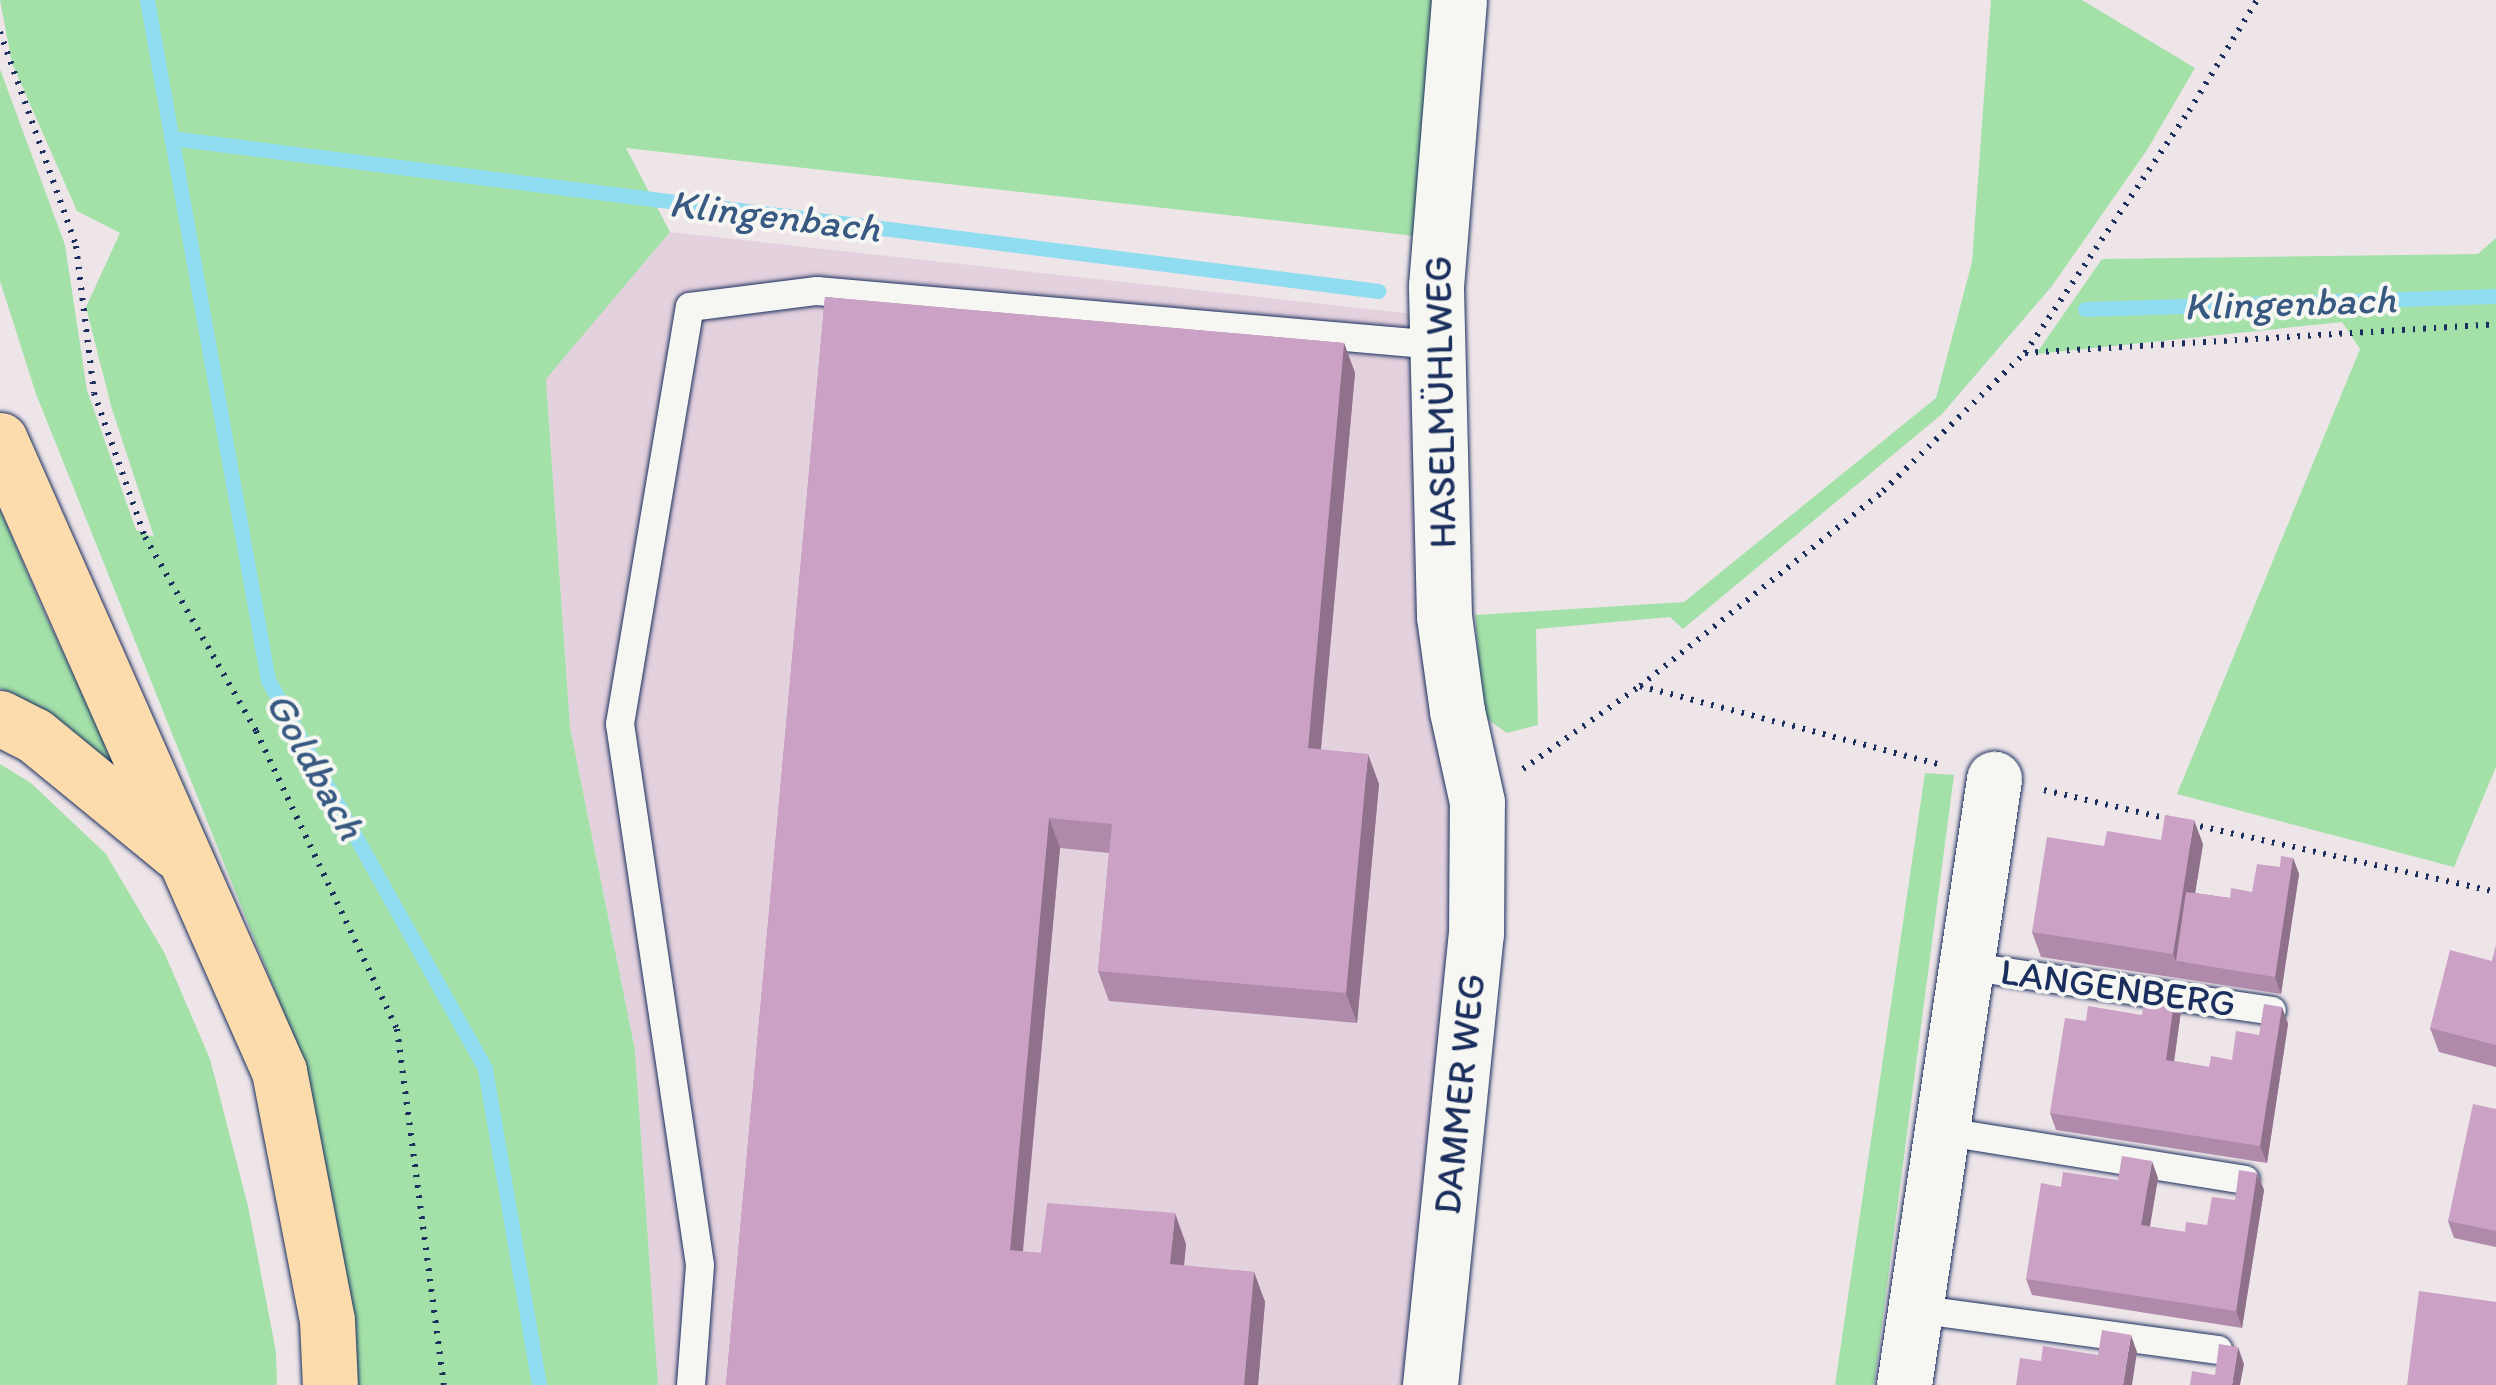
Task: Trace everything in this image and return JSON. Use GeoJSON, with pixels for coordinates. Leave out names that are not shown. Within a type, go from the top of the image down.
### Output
{"type":"FeatureCollection","features":[{"type":"Feature","properties":{"kind":"highway"},"geometry":{"type":"LineString","coordinates":[[0,440],[280,1071],[326,1320],[330,1385]]}},
{"type":"Feature","properties":{"kind":"highway"},"geometry":{"type":"LineString","coordinates":[[0,718],[34,734],[187,860]]}},
{"type":"Feature","properties":{"kind":"street","name":"HASELMÜHLWEG"},"geometry":{"type":"LineString","coordinates":[[1459,0],[1436,286],[1437,344],[1444,616],[1457,712],[1477,802]]}},
{"type":"Feature","properties":{"kind":"street","name":"LANGENBERG"},"geometry":{"type":"LineString","coordinates":[[1904,1385],[1994,779]]}},
{"type":"Feature","properties":{"kind":"street","name":"DAMMER WEG"},"geometry":{"type":"LineString","coordinates":[[1430,1385],[1476,934],[1477,802]]}},
{"type":"Feature","properties":{"kind":"lane"},"geometry":{"type":"LineString","coordinates":[[691,1385],[700,1265],[620,724],[690,308],[816,291],[1437,344]]}},
{"type":"Feature","properties":{"kind":"lane","name":"LANGENBERG"},"geometry":{"type":"LineString","coordinates":[[1965,966],[2272,1011]]}},
{"type":"Feature","properties":{"kind":"lane"},"geometry":{"type":"LineString","coordinates":[[1940,1132],[2245,1180]]}},
{"type":"Feature","properties":{"kind":"lane"},"geometry":{"type":"LineString","coordinates":[[1915,1309],[2218,1350]]}},
{"type":"Feature","properties":{"kind":"path"},"geometry":{"type":"LineString","coordinates":[[1477,802],[1640,686],[1883,491],[2025,354],[2189,110],[2256,0]]}},
{"type":"Feature","properties":{"kind":"path"},"geometry":{"type":"LineString","coordinates":[[0,32],[76,246],[94,393],[145,537],[256,730],[397,1029],[444,1385]]}},
{"type":"Feature","properties":{"kind":"path"},"geometry":{"type":"LineString","coordinates":[[2025,354],[2496,324]]}},
{"type":"Feature","properties":{"kind":"path"},"geometry":{"type":"LineString","coordinates":[[1640,686],[1994,779],[2496,892]]}},
{"type":"Feature","properties":{"kind":"shaded area"},"geometry":{"type":"Polygon","coordinates":[[[670,232],[1423,315],[1467,805],[1422,1385],[658,1385],[635,1050],[570,727],[546,378],[670,232]]]}},
{"type":"Feature","properties":{"kind":"green space"},"geometry":{"type":"Polygon","coordinates":[[[0,0],[1438,0],[1424,237],[626,148],[670,232],[546,379],[570,727],[635,1050],[658,1385],[357,1385],[351,1326],[290,1028],[36,394],[0,281],[0,69],[65,245],[87,390],[136,530],[154,537],[111,406],[86,307],[120,233],[77,211],[12,63],[0,0]]]}},
{"type":"Feature","properties":{"kind":"green space"},"geometry":{"type":"Polygon","coordinates":[[[1991,0],[2082,0],[2195,68],[2147,150],[2052,286],[1942,414],[1683,629],[1670,617],[1536,629],[1538,725],[1507,733],[1483,716],[1475,615],[1684,602],[1936,398],[1972,262],[1991,0]]]}},
{"type":"Feature","properties":{"kind":"green space"},"geometry":{"type":"Polygon","coordinates":[[[2496,238],[2496,767],[2454,867],[2177,794],[2360,349],[2342,322],[2036,354],[2102,259],[2478,254],[2496,238]]]}},
{"type":"Feature","properties":{"kind":"green space"},"geometry":{"type":"Polygon","coordinates":[[[0,509],[128,791],[44,712],[0,688],[0,509]]]}},
{"type":"Feature","properties":{"kind":"green space"},"geometry":{"type":"Polygon","coordinates":[[[0,764],[31,783],[106,854],[164,952],[210,1059],[248,1206],[276,1352],[277,1385],[0,1385],[0,764]]]}},
{"type":"Feature","properties":{"kind":"green space"},"geometry":{"type":"Polygon","coordinates":[[[1925,773],[1954,775],[1874,1385],[1835,1385],[1925,773]]]}},
{"type":"Feature","properties":{"kind":"building"},"geometry":{"type":"Polygon","coordinates":[[[825,297],[1344,343],[1308,748],[1368,754],[1346,993],[1098,971],[1112,824],[1049,818],[1010,1250],[1041,1253],[1047,1203],[1175,1213],[1170,1264],[1254,1272],[1244,1385],[726,1385],[825,297]]]}},
{"type":"Feature","properties":{"kind":"building"},"geometry":{"type":"Polygon","coordinates":[[[2165,815],[2194,820],[2173,954],[2032,932],[2047,837],[2104,846],[2107,831],[2161,840],[2165,815]]]}},
{"type":"Feature","properties":{"kind":"building"},"geometry":{"type":"Polygon","coordinates":[[[2281,856],[2293,858],[2275,977],[2176,961],[2186,892],[2230,898],[2231,888],[2252,892],[2257,864],[2280,867],[2281,856]]]}},
{"type":"Feature","properties":{"kind":"building"},"geometry":{"type":"Polygon","coordinates":[[[2496,946],[2496,1045],[2430,1028],[2450,950],[2492,961],[2496,946]]]}},
{"type":"Feature","properties":{"kind":"building"},"geometry":{"type":"Polygon","coordinates":[[[2146,990],[2175,995],[2166,1060],[2209,1067],[2211,1056],[2232,1060],[2236,1031],[2259,1035],[2264,1004],[2282,1007],[2260,1146],[2050,1113],[2065,1018],[2086,1021],[2088,1006],[2142,1015],[2146,990]]]}},
{"type":"Feature","properties":{"kind":"building"},"geometry":{"type":"Polygon","coordinates":[[[2473,1104],[2496,1109],[2496,1231],[2448,1221],[2473,1104]]]}},
{"type":"Feature","properties":{"kind":"building"},"geometry":{"type":"Polygon","coordinates":[[[2122,1156],[2152,1161],[2141,1225],[2185,1232],[2186,1222],[2207,1225],[2212,1197],[2235,1200],[2239,1170],[2257,1173],[2236,1311],[2026,1279],[2041,1183],[2061,1187],[2063,1172],[2118,1180],[2122,1156]]]}},
{"type":"Feature","properties":{"kind":"building"},"geometry":{"type":"Polygon","coordinates":[[[2419,1291],[2496,1302],[2496,1385],[2407,1385],[2419,1291]]]}},
{"type":"Feature","properties":{"kind":"building"},"geometry":{"type":"Polygon","coordinates":[[[2102,1330],[2131,1335],[2123,1385],[2016,1385],[2020,1358],[2041,1361],[2043,1346],[2098,1355],[2102,1330]]]}},
{"type":"Feature","properties":{"kind":"building"},"geometry":{"type":"Polygon","coordinates":[[[2219,1344],[2238,1347],[2232,1385],[2190,1385],[2192,1371],[2215,1375],[2219,1344]]]}},
{"type":"Feature","properties":{"kind":"waterway","name":"Goldbach"},"geometry":{"type":"LineString","coordinates":[[147,0],[268,680],[485,1069],[539,1385]]}},
{"type":"Feature","properties":{"kind":"waterway","name":"Klingenbach"},"geometry":{"type":"LineString","coordinates":[[171,138],[1378,291]]}},
{"type":"Feature","properties":{"kind":"waterway","name":"Klingenbach"},"geometry":{"type":"LineString","coordinates":[[2085,309],[2496,296]]}}]}
